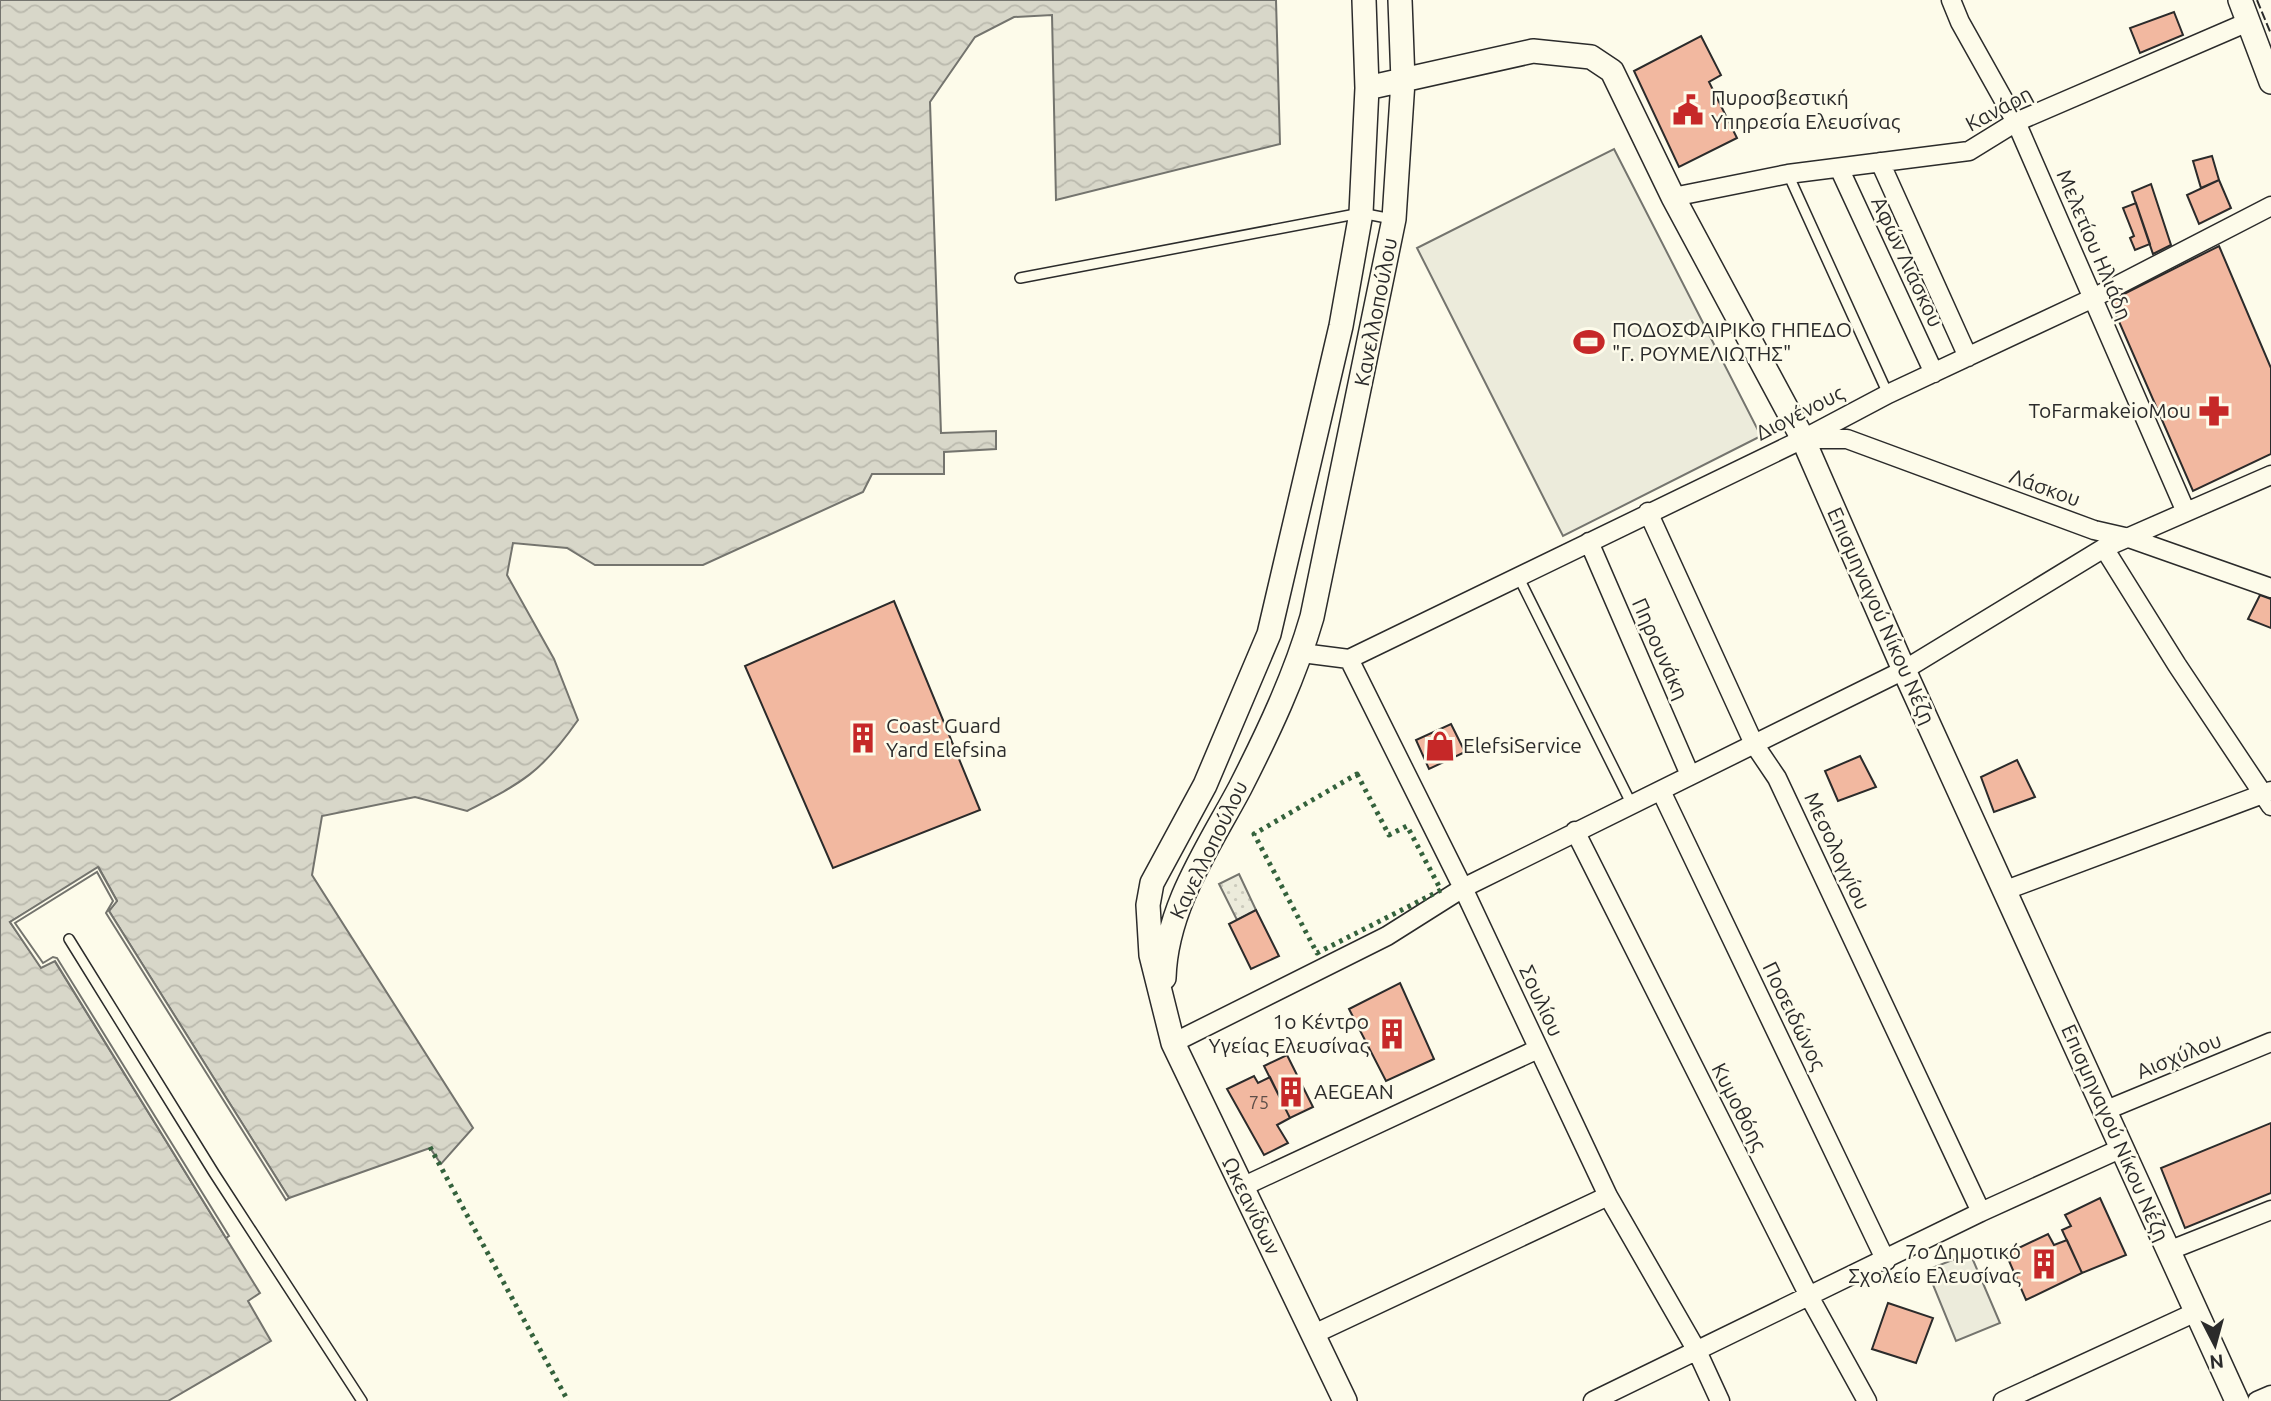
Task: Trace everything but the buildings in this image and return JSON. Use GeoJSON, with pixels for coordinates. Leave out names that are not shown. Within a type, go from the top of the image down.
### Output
{"type":"FeatureCollection","features":[{"type":"Feature","properties":{"kind":"street","name":"Κανελλοπούλου"},"geometry":{"type":"LineString","coordinates":[[1163,1009],[1148,932],[1147,905],[1152,883],[1205,785],[1269,634],[1341,326],[1361,213],[1367,88],[1364,0]]}},
{"type":"Feature","properties":{"kind":"street","name":"Κανελλοπούλου"},"geometry":{"type":"LineString","coordinates":[[1163,1009],[1164,962],[1174,918],[1276,713],[1302,653],[1360,395],[1394,219],[1404,81],[1400,0]]}},
{"type":"Feature","properties":{"kind":"street","name":"Μελετίου Ηλιάδη"},"geometry":{"type":"LineString","coordinates":[[1951,0],[1960,22],[2016,122],[2186,512]]}},
{"type":"Feature","properties":{"kind":"street"},"geometry":{"type":"LineString","coordinates":[[2240,0],[2271,82]]}},
{"type":"Feature","properties":{"kind":"street","name":"Κανάρη"},"geometry":{"type":"LineString","coordinates":[[1674,197],[1788,174],[1840,170],[1969,151],[2016,122],[2248,22]]}},
{"type":"Feature","properties":{"kind":"street","name":"Επισμηναγού Νίκου Νέζη"},"geometry":{"type":"LineString","coordinates":[[1367,88],[1533,51],[1591,58],[1612,71],[1674,197],[1803,439],[1904,670],[2238,1401]]}},
{"type":"Feature","properties":{"kind":"street","name":"Αφών Λιάσκου"},"geometry":{"type":"LineString","coordinates":[[1880,162],[1968,356]]}},
{"type":"Feature","properties":{"kind":"street","name":"Αφών Λιάσκου"},"geometry":{"type":"LineString","coordinates":[[1840,170],[1934,373]]}},
{"type":"Feature","properties":{"kind":"street","name":"Διογένους"},"geometry":{"type":"LineString","coordinates":[[1349,659],[1803,439],[1888,394],[2091,299],[2271,206]]}},
{"type":"Feature","properties":{"kind":"street","name":"Λάσκου"},"geometry":{"type":"LineString","coordinates":[[1803,439],[1847,439],[2094,530],[2129,538],[2271,587]]}},
{"type":"Feature","properties":{"kind":"street"},"geometry":{"type":"LineString","coordinates":[[1173,1043],[1387,936],[1463,888],[1904,670],[2104,548],[2271,475]]}},
{"type":"Feature","properties":{"kind":"street","name":"Μεσολογγίου"},"geometry":{"type":"LineString","coordinates":[[1648,512],[1754,744],[1777,778],[1981,1212]]}},
{"type":"Feature","properties":{"kind":"street","name":"Πηρουνάκη"},"geometry":{"type":"LineString","coordinates":[[1589,542],[1690,775]]}},
{"type":"Feature","properties":{"kind":"street"},"geometry":{"type":"LineString","coordinates":[[2006,890],[2268,797],[2177,665],[2104,548]]}},
{"type":"Feature","properties":{"kind":"street"},"geometry":{"type":"LineString","coordinates":[[1302,653],[1349,659]]}},
{"type":"Feature","properties":{"kind":"street","name":"Σουλίου"},"geometry":{"type":"LineString","coordinates":[[1349,659],[1463,888],[1608,1196],[1697,1351],[1720,1401]]}},
{"type":"Feature","properties":{"kind":"street","name":"Ποσειδώνος"},"geometry":{"type":"LineString","coordinates":[[1661,791],[1885,1261]]}},
{"type":"Feature","properties":{"kind":"street","name":"Κυμοθόης"},"geometry":{"type":"LineString","coordinates":[[1575,831],[1810,1298],[1867,1401]]}},
{"type":"Feature","properties":{"kind":"street","name":"Ωκεανίδων"},"geometry":{"type":"LineString","coordinates":[[1163,1009],[1173,1043],[1345,1401]]}},
{"type":"Feature","properties":{"kind":"street","name":"Αισχύλου"},"geometry":{"type":"LineString","coordinates":[[2104,1111],[2271,1042]]}},
{"type":"Feature","properties":{"kind":"street"},"geometry":{"type":"LineString","coordinates":[[1242,1187],[1538,1049]]}},
{"type":"Feature","properties":{"kind":"street"},"geometry":{"type":"LineString","coordinates":[[1593,1401],[1810,1298],[1981,1212],[2122,1148]]}},
{"type":"Feature","properties":{"kind":"street"},"geometry":{"type":"LineString","coordinates":[[1314,1335],[1608,1196]]}},
{"type":"Feature","properties":{"kind":"street"},"geometry":{"type":"LineString","coordinates":[[2168,1251],[2271,1210]]}},
{"type":"Feature","properties":{"kind":"street"},"geometry":{"type":"LineString","coordinates":[[2003,1401],[2196,1312]]}},
{"type":"Feature","properties":{"kind":"street"},"geometry":{"type":"LineString","coordinates":[[2257,1401],[2271,1395]]}},
{"type":"Feature","properties":{"kind":"lane"},"geometry":{"type":"LineString","coordinates":[[1788,174],[1888,394]]}},
{"type":"Feature","properties":{"kind":"lane"},"geometry":{"type":"LineString","coordinates":[[1020,278],[1361,213],[1394,219]]}},
{"type":"Feature","properties":{"kind":"lane"},"geometry":{"type":"LineString","coordinates":[[1519,578],[1631,803]]}},
{"type":"Feature","properties":{"kind":"lane"},"geometry":{"type":"LineString","coordinates":[[69,939],[214,1173],[362,1401]]}},
{"type":"Feature","properties":{"kind":"shaded area","name":"ΠΟΔΟΣΦΑΙΡΙΚΟ ΓΗΠΕΔΟ \"Γ. ΡΟΥΜΕΛΙΩΤΗΣ\""},"geometry":{"type":"Polygon","coordinates":[[[1614,149],[1761,436],[1563,536],[1417,248],[1614,149]]]}},
{"type":"Feature","properties":{"kind":"shaded area"},"geometry":{"type":"Polygon","coordinates":[[[1239,874],[1256,910],[1237,920],[1219,884],[1239,874]]]}},
{"type":"Feature","properties":{"kind":"shaded area"},"geometry":{"type":"Polygon","coordinates":[[[1970,1253],[2000,1323],[1956,1341],[1927,1270],[1970,1253]]]}},
{"type":"Feature","properties":{"kind":"water"},"geometry":{"type":"Polygon","coordinates":[[[0,0],[1276,0],[1280,144],[1056,200],[1052,15],[1014,17],[975,37],[930,102],[941,433],[996,431],[996,449],[944,452],[944,474],[872,474],[863,492],[703,565],[595,565],[567,548],[513,543],[507,575],[554,659],[578,720],[553,753],[530,774],[467,811],[415,797],[322,816],[312,875],[473,1128],[441,1164],[430,1148],[289,1198],[109,911],[117,901],[99,868],[10,922],[41,967],[54,960],[260,1293],[248,1301],[271,1341],[168,1401],[0,1401],[0,0]]]}},
{"type":"Feature","properties":{"kind":"pier"},"geometry":{"type":"Polygon","coordinates":[[[98,867],[117,901],[109,911],[289,1198],[286,1200],[106,913],[113,901],[97,872],[15,923],[43,963],[53,957],[57,958],[229,1236],[226,1238],[55,961],[41,968],[10,922],[98,867]]]}},
{"type":"Feature","properties":{"kind":"hedge"},"geometry":{"type":"LineString","coordinates":[[1357,774],[1389,835],[1407,826],[1441,890],[1317,953],[1254,834],[1357,774]]}},
{"type":"Feature","properties":{"kind":"hedge"},"geometry":{"type":"LineString","coordinates":[[430,1147],[568,1401]]}},
{"type":"Feature","properties":{"kind":"fence"},"geometry":{"type":"LineString","coordinates":[[2257,0],[2271,34]]}},
{"type":"Feature","properties":{"kind":"place","name":"Πυροσβεστική Υπηρεσία Ελευσίνας"},"geometry":{"type":"Point","coordinates":[1688,110]}},
{"type":"Feature","properties":{"kind":"place","name":"ΠΟΔΟΣΦΑΙΡΙΚΟ ΓΗΠΕΔΟ \"Γ. ΡΟΥΜΕΛΙΩΤΗΣ\""},"geometry":{"type":"Point","coordinates":[1589,342]}},
{"type":"Feature","properties":{"kind":"place","name":"ToFarmakeioMou"},"geometry":{"type":"Point","coordinates":[2214,411]}},
{"type":"Feature","properties":{"kind":"place","name":"Coast Guard Yard Elefsina"},"geometry":{"type":"Point","coordinates":[863,738]}},
{"type":"Feature","properties":{"kind":"place","name":"ElefsiService"},"geometry":{"type":"Point","coordinates":[1440,746]}},
{"type":"Feature","properties":{"kind":"place","name":"1ο Κέντρο Υγείας Ελευσίνας"},"geometry":{"type":"Point","coordinates":[1392,1034]}},
{"type":"Feature","properties":{"kind":"place","name":"AEGEAN"},"geometry":{"type":"Point","coordinates":[1291,1092]}},
{"type":"Feature","properties":{"kind":"place","name":"7ο Δημοτικό Σχολείο Ελευσίνας"},"geometry":{"type":"Point","coordinates":[2044,1264]}}]}
